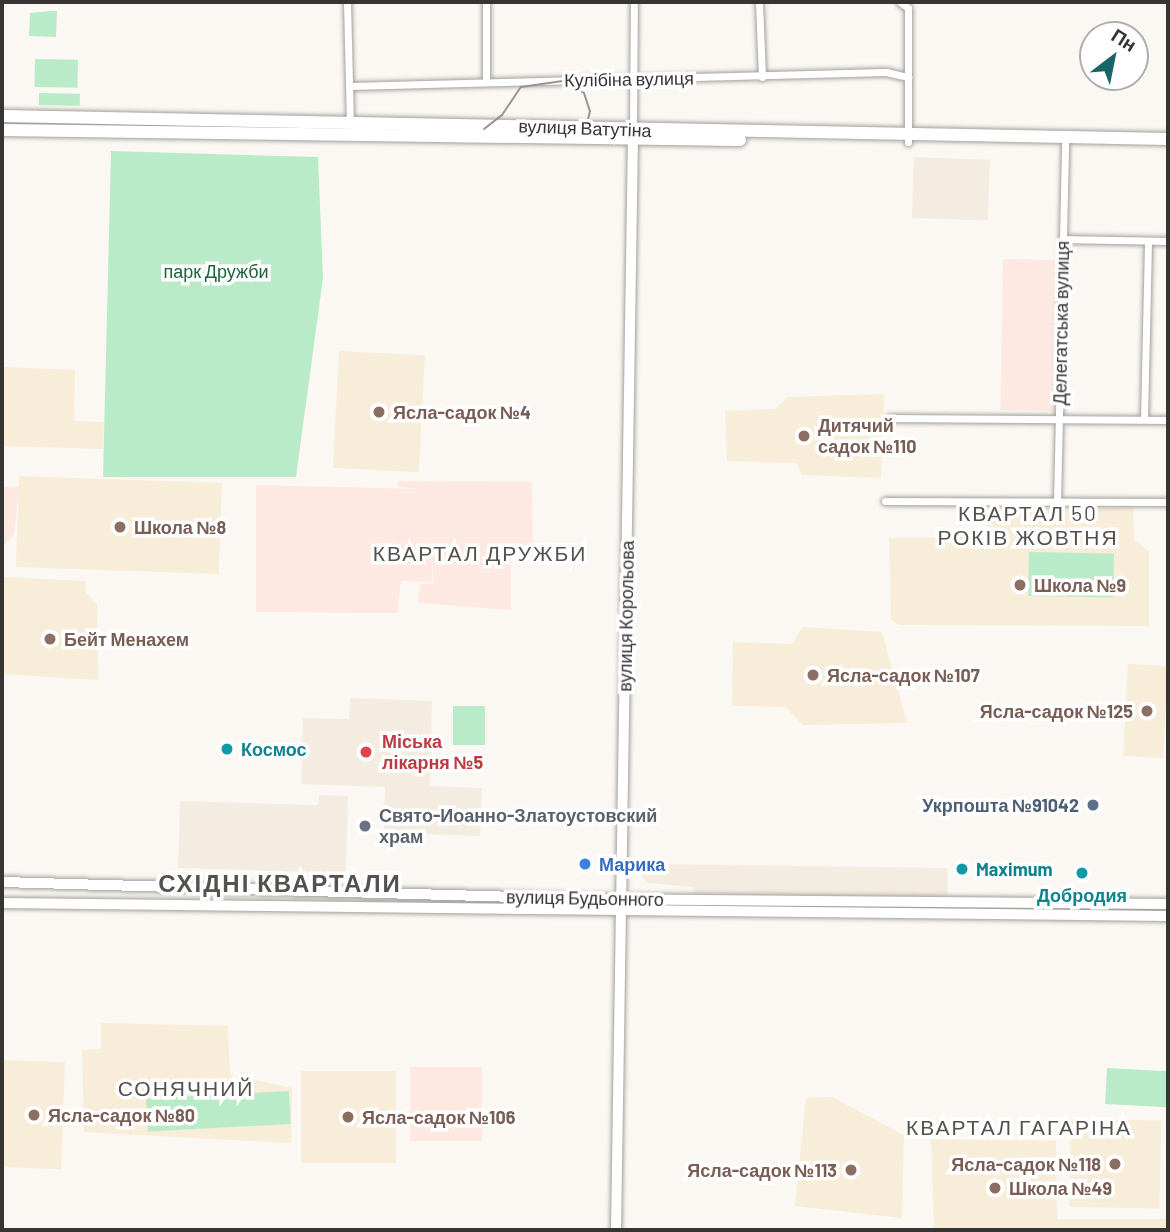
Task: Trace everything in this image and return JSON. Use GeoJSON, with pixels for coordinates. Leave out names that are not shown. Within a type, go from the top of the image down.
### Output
{"type":"FeatureCollection","features":[{"type":"Feature","properties":{"kind":"main road","name":"вулиця Ватутіна"},"geometry":{"type":"LineString","coordinates":[[2,116],[350,121],[633,134]]}},
{"type":"Feature","properties":{"kind":"main road","name":"вулиця Ватутіна"},"geometry":{"type":"LineString","coordinates":[[2,130],[1168,139]]}},
{"type":"Feature","properties":{"kind":"main road","name":"вулиця Ватутіна"},"geometry":{"type":"LineString","coordinates":[[908,138],[1168,146]]}},
{"type":"Feature","properties":{"kind":"main road","name":"вулиця Будьонного"},"geometry":{"type":"LineString","coordinates":[[2,882],[621,899],[1168,904]]}},
{"type":"Feature","properties":{"kind":"main road","name":"вулиця Будьонного"},"geometry":{"type":"LineString","coordinates":[[2,903],[1168,916]]}},
{"type":"Feature","properties":{"kind":"street"},"geometry":{"type":"LineString","coordinates":[[347,2],[350,121]]}},
{"type":"Feature","properties":{"kind":"street"},"geometry":{"type":"LineString","coordinates":[[485,2],[486,82]]}},
{"type":"Feature","properties":{"kind":"street","name":"вулиця Корольова"},"geometry":{"type":"LineString","coordinates":[[616,1230],[634,2]]}},
{"type":"Feature","properties":{"kind":"street"},"geometry":{"type":"LineString","coordinates":[[759,2],[762,77]]}},
{"type":"Feature","properties":{"kind":"street"},"geometry":{"type":"LineString","coordinates":[[900,2],[908,8],[908,138]]}},
{"type":"Feature","properties":{"kind":"street","name":"Кулібіна вулиця"},"geometry":{"type":"LineString","coordinates":[[350,86],[886,72],[908,77]]}},
{"type":"Feature","properties":{"kind":"street","name":"Делегатська вулиця"},"geometry":{"type":"LineString","coordinates":[[1057,502],[1065,144]]}},
{"type":"Feature","properties":{"kind":"street"},"geometry":{"type":"LineString","coordinates":[[1062,239],[1168,241]]}},
{"type":"Feature","properties":{"kind":"street"},"geometry":{"type":"LineString","coordinates":[[1143,419],[1148,241]]}},
{"type":"Feature","properties":{"kind":"street"},"geometry":{"type":"LineString","coordinates":[[889,418],[1168,420]]}},
{"type":"Feature","properties":{"kind":"street"},"geometry":{"type":"LineString","coordinates":[[885,501],[1168,502]]}},
{"type":"Feature","properties":{"kind":"shaded area"},"geometry":{"type":"Polygon","coordinates":[[[914,157],[990,160],[988,221],[912,218],[914,157]]]}},
{"type":"Feature","properties":{"kind":"shaded area"},"geometry":{"type":"Polygon","coordinates":[[[1003,259],[1057,260],[1054,411],[1000,410],[1003,259]]]}},
{"type":"Feature","properties":{"kind":"shaded area","name":"Ясла-садок №4"},"geometry":{"type":"Polygon","coordinates":[[[339,351],[425,356],[419,472],[333,468],[339,351]]]}},
{"type":"Feature","properties":{"kind":"shaded area"},"geometry":{"type":"Polygon","coordinates":[[[2,367],[75,370],[74,421],[104,422],[103,449],[2,446],[2,367]]]}},
{"type":"Feature","properties":{"kind":"shaded area","name":"Дитячий садок №110"},"geometry":{"type":"Polygon","coordinates":[[[884,394],[881,478],[802,475],[797,463],[727,461],[725,411],[775,409],[788,397],[884,394]]]}},
{"type":"Feature","properties":{"kind":"shaded area","name":"Школа №8"},"geometry":{"type":"Polygon","coordinates":[[[19,476],[222,483],[219,574],[16,567],[19,476]]]}},
{"type":"Feature","properties":{"kind":"shaded area"},"geometry":{"type":"Polygon","coordinates":[[[398,481],[532,482],[533,545],[511,545],[511,610],[418,603],[420,584],[433,584],[433,559],[432,582],[401,581],[397,613],[256,612],[256,485],[422,489],[398,487],[398,481]]]}},
{"type":"Feature","properties":{"kind":"shaded area"},"geometry":{"type":"Polygon","coordinates":[[[2,487],[19,487],[14,535],[2,547],[2,487]]]}},
{"type":"Feature","properties":{"kind":"shaded area","name":"Школа №9"},"geometry":{"type":"Polygon","coordinates":[[[989,507],[1133,508],[1134,540],[1149,551],[1149,626],[899,625],[891,619],[889,538],[986,537],[989,507]]]}},
{"type":"Feature","properties":{"kind":"shaded area","name":"Бейт Менахем"},"geometry":{"type":"Polygon","coordinates":[[[2,577],[85,581],[86,593],[97,604],[98,680],[2,674],[2,577]]]}},
{"type":"Feature","properties":{"kind":"shaded area","name":"Ясла-садок №107"},"geometry":{"type":"Polygon","coordinates":[[[802,627],[882,632],[907,723],[803,725],[785,707],[732,706],[733,642],[792,644],[802,627]]]}},
{"type":"Feature","properties":{"kind":"shaded area","name":"Ясла-садок №125"},"geometry":{"type":"Polygon","coordinates":[[[1128,664],[1168,666],[1163,758],[1123,756],[1128,664]]]}},
{"type":"Feature","properties":{"kind":"shaded area","name":"Міська лікарня №5"},"geometry":{"type":"Polygon","coordinates":[[[350,698],[432,701],[430,786],[482,788],[480,836],[384,833],[385,787],[301,784],[303,718],[349,719],[350,698]]]}},
{"type":"Feature","properties":{"kind":"shaded area"},"geometry":{"type":"Polygon","coordinates":[[[319,795],[348,796],[346,873],[178,868],[180,801],[318,805],[319,795]]]}},
{"type":"Feature","properties":{"kind":"shaded area"},"geometry":{"type":"Polygon","coordinates":[[[640,864],[947,868],[948,898],[694,894],[693,887],[648,883],[640,874],[640,864]]]}},
{"type":"Feature","properties":{"kind":"shaded area"},"geometry":{"type":"Polygon","coordinates":[[[101,1023],[228,1026],[230,1074],[292,1088],[291,1143],[84,1132],[82,1050],[101,1049],[101,1023]]]}},
{"type":"Feature","properties":{"kind":"shaded area","name":"Ясла-садок №80"},"geometry":{"type":"Polygon","coordinates":[[[2,1060],[65,1062],[61,1169],[2,1167],[2,1060]]]}},
{"type":"Feature","properties":{"kind":"shaded area"},"geometry":{"type":"Polygon","coordinates":[[[410,1067],[482,1067],[482,1141],[410,1141],[410,1067]]]}},
{"type":"Feature","properties":{"kind":"shaded area","name":"Ясла-садок №106"},"geometry":{"type":"Polygon","coordinates":[[[301,1071],[396,1071],[396,1163],[301,1163],[301,1071]]]}},
{"type":"Feature","properties":{"kind":"shaded area","name":"Ясла-садок №113"},"geometry":{"type":"Polygon","coordinates":[[[832,1097],[904,1135],[902,1218],[795,1206],[806,1098],[832,1097]]]}},
{"type":"Feature","properties":{"kind":"shaded area","name":"Ясла-садок №118"},"geometry":{"type":"Polygon","coordinates":[[[1071,1119],[1161,1121],[1159,1209],[1069,1207],[1071,1119]]]}},
{"type":"Feature","properties":{"kind":"shaded area","name":"Школа №49"},"geometry":{"type":"Polygon","coordinates":[[[931,1139],[1056,1141],[1057,1219],[1168,1219],[1168,1230],[934,1230],[931,1139]]]}},
{"type":"Feature","properties":{"kind":"green space"},"geometry":{"type":"Polygon","coordinates":[[[57,11],[56,37],[29,36],[30,13],[57,11]]]}},
{"type":"Feature","properties":{"kind":"green space"},"geometry":{"type":"Polygon","coordinates":[[[35,59],[78,60],[78,88],[35,87],[35,59]]]}},
{"type":"Feature","properties":{"kind":"green space"},"geometry":{"type":"Polygon","coordinates":[[[39,93],[80,94],[80,106],[39,105],[39,93]]]}},
{"type":"Feature","properties":{"kind":"green space","name":"парк Дружби"},"geometry":{"type":"Polygon","coordinates":[[[111,151],[318,157],[323,278],[296,477],[103,477],[111,151]]]}},
{"type":"Feature","properties":{"kind":"green space"},"geometry":{"type":"Polygon","coordinates":[[[1029,552],[1114,553],[1113,597],[1028,596],[1029,552]]]}},
{"type":"Feature","properties":{"kind":"green space"},"geometry":{"type":"Polygon","coordinates":[[[453,706],[485,706],[485,745],[453,745],[453,706]]]}},
{"type":"Feature","properties":{"kind":"green space"},"geometry":{"type":"Polygon","coordinates":[[[1107,1068],[1168,1071],[1166,1107],[1105,1104],[1107,1068]]]}},
{"type":"Feature","properties":{"kind":"green space"},"geometry":{"type":"Polygon","coordinates":[[[289,1091],[291,1124],[148,1131],[146,1098],[289,1091]]]}},
{"type":"Feature","properties":{"kind":"tram line"},"geometry":{"type":"LineString","coordinates":[[484,129],[502,115],[521,87],[563,81],[584,93],[590,111],[587,123],[570,134]]}},
{"type":"Feature","properties":{"kind":"place","name":"Ясла-садок №4"},"geometry":{"type":"Point","coordinates":[379,412]}},
{"type":"Feature","properties":{"kind":"place","name":"Дитячий садок №110"},"geometry":{"type":"Point","coordinates":[804,436]}},
{"type":"Feature","properties":{"kind":"place","name":"Школа №8"},"geometry":{"type":"Point","coordinates":[120,527]}},
{"type":"Feature","properties":{"kind":"place","name":"Школа №9"},"geometry":{"type":"Point","coordinates":[1020,585]}},
{"type":"Feature","properties":{"kind":"place","name":"Бейт Менахем"},"geometry":{"type":"Point","coordinates":[50,639]}},
{"type":"Feature","properties":{"kind":"place","name":"Ясла-садок №107"},"geometry":{"type":"Point","coordinates":[813,675]}},
{"type":"Feature","properties":{"kind":"place","name":"Ясла-садок №125"},"geometry":{"type":"Point","coordinates":[1147,711]}},
{"type":"Feature","properties":{"kind":"place","name":"Космос"},"geometry":{"type":"Point","coordinates":[227,749]}},
{"type":"Feature","properties":{"kind":"place","name":"Міська лікарня №5"},"geometry":{"type":"Point","coordinates":[366,752]}},
{"type":"Feature","properties":{"kind":"place","name":"Укрпошта №91042"},"geometry":{"type":"Point","coordinates":[1093,805]}},
{"type":"Feature","properties":{"kind":"place","name":"Свято-Иоанно-Златоустовский храм"},"geometry":{"type":"Point","coordinates":[365,826]}},
{"type":"Feature","properties":{"kind":"place","name":"Марика"},"geometry":{"type":"Point","coordinates":[585,864]}},
{"type":"Feature","properties":{"kind":"place","name":"Maximum"},"geometry":{"type":"Point","coordinates":[962,869]}},
{"type":"Feature","properties":{"kind":"place","name":"Добродия"},"geometry":{"type":"Point","coordinates":[1082,873]}},
{"type":"Feature","properties":{"kind":"place","name":"Ясла-садок №80"},"geometry":{"type":"Point","coordinates":[34,1115]}},
{"type":"Feature","properties":{"kind":"place","name":"Ясла-садок №106"},"geometry":{"type":"Point","coordinates":[348,1117]}},
{"type":"Feature","properties":{"kind":"place","name":"Ясла-садок №118"},"geometry":{"type":"Point","coordinates":[1115,1164]}},
{"type":"Feature","properties":{"kind":"place","name":"Ясла-садок №113"},"geometry":{"type":"Point","coordinates":[851,1170]}},
{"type":"Feature","properties":{"kind":"place","name":"Школа №49"},"geometry":{"type":"Point","coordinates":[995,1188]}},
{"type":"Feature","properties":{"kind":"district","name":"КВАРТАЛ 50 РОКІВ ЖОВТНЯ"},"geometry":{"type":"Point","coordinates":[1028,525]}},
{"type":"Feature","properties":{"kind":"district","name":"КВАРТАЛ ДРУЖБИ"},"geometry":{"type":"Point","coordinates":[480,553]}},
{"type":"Feature","properties":{"kind":"district","name":"СХІДНІ КВАРТАЛИ"},"geometry":{"type":"Point","coordinates":[280,883]}},
{"type":"Feature","properties":{"kind":"district","name":"СОНЯЧНИЙ"},"geometry":{"type":"Point","coordinates":[186,1088]}},
{"type":"Feature","properties":{"kind":"district","name":"КВАРТАЛ ГАГАРІНА"},"geometry":{"type":"Point","coordinates":[1019,1127]}}]}
